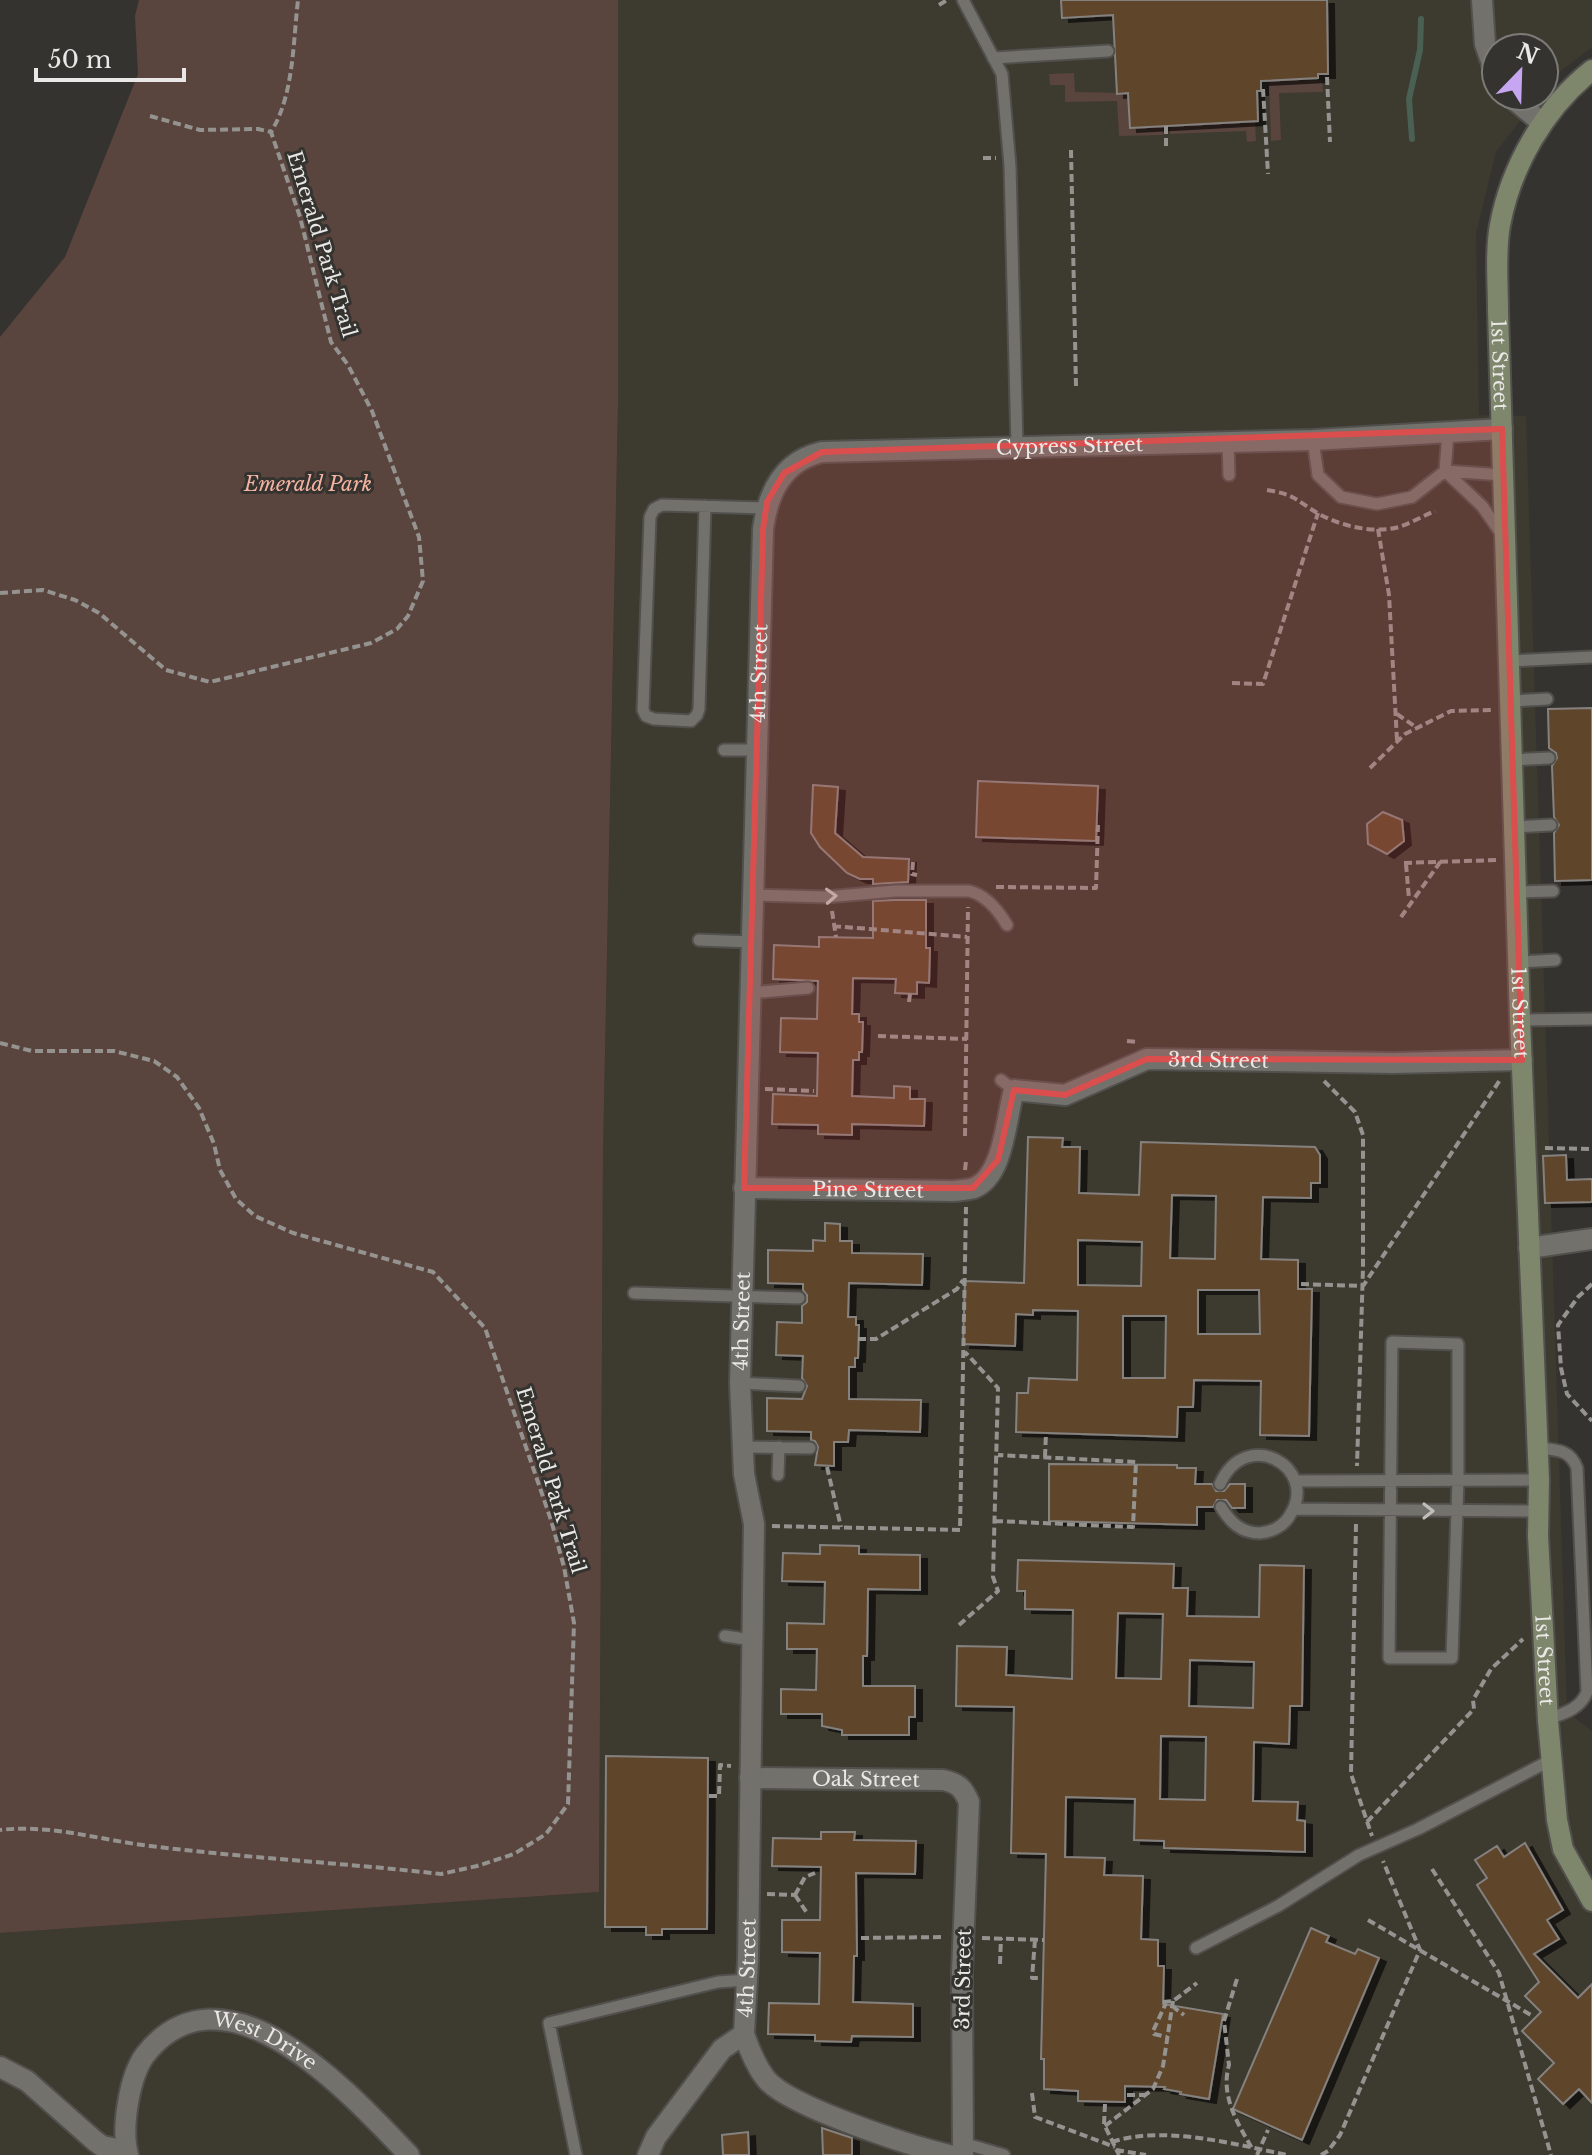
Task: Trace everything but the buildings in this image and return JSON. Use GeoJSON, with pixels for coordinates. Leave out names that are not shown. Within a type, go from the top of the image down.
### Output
{"type":"FeatureCollection","features":[{"type":"Feature","properties":{"kind":"street"},"geometry":{"type":"LineString","coordinates":[[1482,0],[1484,32]]}},
{"type":"Feature","properties":{"kind":"street","name":"1st Street"},"geometry":{"type":"LineString","coordinates":[[1592,70],[1542,123],[1514,178],[1500,228],[1498,311],[1508,661],[1502,705],[1511,760],[1548,1719],[1563,1849],[1592,1901]]}},
{"type":"Feature","properties":{"kind":"street"},"geometry":{"type":"LineString","coordinates":[[1529,112],[1542,123]]}},
{"type":"Feature","properties":{"kind":"street","name":"Cypress Street"},"geometry":{"type":"LineString","coordinates":[[761,607],[766,508],[773,488],[784,473],[811,454],[857,450],[1313,440],[1502,429]]}},
{"type":"Feature","properties":{"kind":"street","name":"4th Street"},"geometry":{"type":"LineString","coordinates":[[744,2034],[747,1980],[740,1779],[752,1640],[754,1524],[744,1474],[740,1383],[761,607]]}},
{"type":"Feature","properties":{"kind":"street","name":"3rd Street"},"geometry":{"type":"LineString","coordinates":[[989,1177],[998,1160],[1008,1085],[1065,1095],[1147,1059],[1393,1063],[1522,1060]]}},
{"type":"Feature","properties":{"kind":"street","name":"Pine Street"},"geometry":{"type":"LineString","coordinates":[[744,1188],[954,1191],[973,1188],[989,1177]]}},
{"type":"Feature","properties":{"kind":"street"},"geometry":{"type":"LineString","coordinates":[[1529,1248],[1592,1239]]}},
{"type":"Feature","properties":{"kind":"street","name":"Oak Street"},"geometry":{"type":"LineString","coordinates":[[740,1779],[943,1780],[959,1786],[969,1802]]}},
{"type":"Feature","properties":{"kind":"street","name":"3rd Street"},"geometry":{"type":"LineString","coordinates":[[959,2151],[969,1802]]}},
{"type":"Feature","properties":{"kind":"street","name":"West Drive"},"geometry":{"type":"LineString","coordinates":[[0,2067],[27,2081],[102,2146],[128,2153],[131,2087],[143,2058],[174,2030],[194,2022],[220,2019],[245,2025],[302,2054],[356,2100],[409,2155]]}},
{"type":"Feature","properties":{"kind":"street"},"geometry":{"type":"LineString","coordinates":[[648,2155],[656,2137],[722,2049],[744,2034],[747,2046],[774,2086],[864,2128],[921,2148],[959,2151]]}},
{"type":"Feature","properties":{"kind":"lane"},"geometry":{"type":"LineString","coordinates":[[963,0],[1002,74],[1010,166],[1017,446]]}},
{"type":"Feature","properties":{"kind":"lane"},"geometry":{"type":"LineString","coordinates":[[993,58],[1108,51]]}},
{"type":"Feature","properties":{"kind":"lane"},"geometry":{"type":"LineString","coordinates":[[1445,471],[1448,432]]}},
{"type":"Feature","properties":{"kind":"lane"},"geometry":{"type":"LineString","coordinates":[[1313,440],[1318,475],[1341,497],[1377,504],[1412,497],[1445,471],[1503,475]]}},
{"type":"Feature","properties":{"kind":"lane"},"geometry":{"type":"LineString","coordinates":[[1228,441],[1229,475]]}},
{"type":"Feature","properties":{"kind":"lane"},"geometry":{"type":"LineString","coordinates":[[1445,471],[1482,506],[1505,537]]}},
{"type":"Feature","properties":{"kind":"lane"},"geometry":{"type":"LineString","coordinates":[[705,506],[699,709],[691,721],[654,719],[646,716],[643,710],[650,517],[654,509],[662,505],[705,506],[766,508]]}},
{"type":"Feature","properties":{"kind":"lane"},"geometry":{"type":"LineString","coordinates":[[1508,661],[1592,657]]}},
{"type":"Feature","properties":{"kind":"lane"},"geometry":{"type":"LineString","coordinates":[[1502,705],[1547,699]]}},
{"type":"Feature","properties":{"kind":"lane"},"geometry":{"type":"LineString","coordinates":[[724,750],[757,750]]}},
{"type":"Feature","properties":{"kind":"lane"},"geometry":{"type":"LineString","coordinates":[[1511,760],[1549,758]]}},
{"type":"Feature","properties":{"kind":"lane"},"geometry":{"type":"LineString","coordinates":[[1514,827],[1551,825]]}},
{"type":"Feature","properties":{"kind":"lane"},"geometry":{"type":"LineString","coordinates":[[753,895],[831,897],[895,891],[969,891],[980,893],[1007,925]]}},
{"type":"Feature","properties":{"kind":"lane"},"geometry":{"type":"LineString","coordinates":[[1516,892],[1553,891]]}},
{"type":"Feature","properties":{"kind":"lane"},"geometry":{"type":"LineString","coordinates":[[699,940],[751,942]]}},
{"type":"Feature","properties":{"kind":"lane"},"geometry":{"type":"LineString","coordinates":[[1518,962],[1555,960]]}},
{"type":"Feature","properties":{"kind":"lane"},"geometry":{"type":"LineString","coordinates":[[749,993],[808,988]]}},
{"type":"Feature","properties":{"kind":"lane"},"geometry":{"type":"LineString","coordinates":[[1520,1020],[1592,1019]]}},
{"type":"Feature","properties":{"kind":"lane"},"geometry":{"type":"LineString","coordinates":[[634,1293],[799,1298]]}},
{"type":"Feature","properties":{"kind":"lane"},"geometry":{"type":"LineString","coordinates":[[1392,1342],[1458,1344],[1458,1480],[1452,1658],[1389,1658],[1390,1480],[1392,1342]]}},
{"type":"Feature","properties":{"kind":"lane"},"geometry":{"type":"LineString","coordinates":[[740,1383],[799,1386]]}},
{"type":"Feature","properties":{"kind":"lane"},"geometry":{"type":"LineString","coordinates":[[743,1447],[810,1448]]}},
{"type":"Feature","properties":{"kind":"lane"},"geometry":{"type":"LineString","coordinates":[[778,1475],[779,1447]]}},
{"type":"Feature","properties":{"kind":"lane"},"geometry":{"type":"LineString","coordinates":[[1538,1448],[1563,1450],[1573,1457],[1577,1468],[1587,1692],[1572,1711],[1548,1719]]}},
{"type":"Feature","properties":{"kind":"lane"},"geometry":{"type":"LineString","coordinates":[[1220,1484],[1233,1463],[1256,1455],[1280,1461],[1295,1481],[1297,1500],[1287,1520],[1276,1529],[1264,1533],[1238,1528],[1221,1507]]}},
{"type":"Feature","properties":{"kind":"lane"},"geometry":{"type":"LineString","coordinates":[[1295,1481],[1539,1480]]}},
{"type":"Feature","properties":{"kind":"lane"},"geometry":{"type":"LineString","coordinates":[[1294,1509],[1538,1511]]}},
{"type":"Feature","properties":{"kind":"lane"},"geometry":{"type":"LineString","coordinates":[[725,1636],[752,1640]]}},
{"type":"Feature","properties":{"kind":"lane"},"geometry":{"type":"LineString","coordinates":[[1196,1948],[1278,1906],[1359,1855],[1418,1829],[1551,1760]]}},
{"type":"Feature","properties":{"kind":"lane"},"geometry":{"type":"LineString","coordinates":[[576,2155],[549,2023],[718,1982],[747,1980]]}},
{"type":"Feature","properties":{"kind":"lane"},"geometry":{"type":"LineString","coordinates":[[959,2151],[1004,2155]]}},
{"type":"Feature","properties":{"kind":"path","name":"Emerald Park Trail"},"geometry":{"type":"LineString","coordinates":[[271,132],[279,119],[287,87],[298,0]]}},
{"type":"Feature","properties":{"kind":"path"},"geometry":{"type":"LineString","coordinates":[[939,5],[947,0]]}},
{"type":"Feature","properties":{"kind":"path"},"geometry":{"type":"LineString","coordinates":[[1327,77],[1330,142]]}},
{"type":"Feature","properties":{"kind":"path"},"geometry":{"type":"LineString","coordinates":[[1263,89],[1268,174]]}},
{"type":"Feature","properties":{"kind":"path","name":"Emerald Park Trail"},"geometry":{"type":"LineString","coordinates":[[150,116],[200,130],[258,129],[271,132]]}},
{"type":"Feature","properties":{"kind":"path"},"geometry":{"type":"LineString","coordinates":[[1166,126],[1166,147]]}},
{"type":"Feature","properties":{"kind":"path","name":"Emerald Park Trail"},"geometry":{"type":"LineString","coordinates":[[0,593],[43,590],[75,600],[99,613],[166,670],[210,682],[371,643],[397,629],[408,616],[423,581],[419,537],[372,411],[348,365],[331,342],[300,217],[271,132]]}},
{"type":"Feature","properties":{"kind":"path"},"geometry":{"type":"LineString","coordinates":[[1071,150],[1076,386]]}},
{"type":"Feature","properties":{"kind":"path"},"geometry":{"type":"LineString","coordinates":[[983,158],[996,158]]}},
{"type":"Feature","properties":{"kind":"path"},"geometry":{"type":"LineString","coordinates":[[1232,683],[1263,684],[1318,513]]}},
{"type":"Feature","properties":{"kind":"path"},"geometry":{"type":"LineString","coordinates":[[1378,529],[1389,595],[1397,740]]}},
{"type":"Feature","properties":{"kind":"path"},"geometry":{"type":"LineString","coordinates":[[1370,768],[1397,740],[1451,711],[1502,705]]}},
{"type":"Feature","properties":{"kind":"path"},"geometry":{"type":"LineString","coordinates":[[1397,714],[1417,728]]}},
{"type":"Feature","properties":{"kind":"path"},"geometry":{"type":"LineString","coordinates":[[989,887],[1096,888],[1098,825]]}},
{"type":"Feature","properties":{"kind":"path"},"geometry":{"type":"LineString","coordinates":[[1410,902],[1405,863],[1515,860]]}},
{"type":"Feature","properties":{"kind":"path"},"geometry":{"type":"LineString","coordinates":[[1401,917],[1441,861]]}},
{"type":"Feature","properties":{"kind":"path"},"geometry":{"type":"LineString","coordinates":[[913,862],[912,874],[924,877]]}},
{"type":"Feature","properties":{"kind":"path"},"geometry":{"type":"LineString","coordinates":[[831,897],[836,937]]}},
{"type":"Feature","properties":{"kind":"path"},"geometry":{"type":"LineString","coordinates":[[965,1136],[969,897]]}},
{"type":"Feature","properties":{"kind":"path"},"geometry":{"type":"LineString","coordinates":[[833,926],[967,937]]}},
{"type":"Feature","properties":{"kind":"path"},"geometry":{"type":"LineString","coordinates":[[909,1002],[910,994]]}},
{"type":"Feature","properties":{"kind":"path"},"geometry":{"type":"LineString","coordinates":[[878,1036],[967,1039]]}},
{"type":"Feature","properties":{"kind":"path","name":"Emerald Park Trail"},"geometry":{"type":"LineString","coordinates":[[0,1043],[32,1051],[114,1051],[154,1061],[177,1077],[199,1108],[214,1144],[220,1170],[236,1199],[255,1216],[293,1233],[433,1272],[485,1328],[551,1520],[564,1567],[574,1623],[568,1804],[546,1834],[514,1854],[441,1874],[150,1846],[67,1831],[23,1827],[0,1830]]}},
{"type":"Feature","properties":{"kind":"path"},"geometry":{"type":"LineString","coordinates":[[1317,1075],[1355,1112],[1363,1135],[1363,1286],[1357,1468]]}},
{"type":"Feature","properties":{"kind":"path"},"geometry":{"type":"LineString","coordinates":[[1363,1286],[1500,1080]]}},
{"type":"Feature","properties":{"kind":"path"},"geometry":{"type":"LineString","coordinates":[[758,1089],[814,1091]]}},
{"type":"Feature","properties":{"kind":"path"},"geometry":{"type":"LineString","coordinates":[[1539,1148],[1592,1149]]}},
{"type":"Feature","properties":{"kind":"path"},"geometry":{"type":"LineString","coordinates":[[766,1526],[960,1530],[966,1198]]}},
{"type":"Feature","properties":{"kind":"path"},"geometry":{"type":"LineString","coordinates":[[858,1339],[876,1339],[957,1289],[964,1278]]}},
{"type":"Feature","properties":{"kind":"path"},"geometry":{"type":"LineString","coordinates":[[1301,1284],[1363,1286]]}},
{"type":"Feature","properties":{"kind":"path"},"geometry":{"type":"LineString","coordinates":[[1592,1284],[1578,1297],[1558,1325],[1561,1368],[1567,1394],[1592,1421]]}},
{"type":"Feature","properties":{"kind":"path"},"geometry":{"type":"LineString","coordinates":[[959,1625],[998,1591],[993,1577],[998,1388],[963,1350]]}},
{"type":"Feature","properties":{"kind":"path"},"geometry":{"type":"LineString","coordinates":[[1045,1457],[1046,1433]]}},
{"type":"Feature","properties":{"kind":"path"},"geometry":{"type":"LineString","coordinates":[[995,1521],[1133,1527],[1136,1462],[998,1455]]}},
{"type":"Feature","properties":{"kind":"path"},"geometry":{"type":"LineString","coordinates":[[827,1467],[841,1527]]}},
{"type":"Feature","properties":{"kind":"path"},"geometry":{"type":"LineString","coordinates":[[1356,1522],[1351,1774],[1373,1838]]}},
{"type":"Feature","properties":{"kind":"path"},"geometry":{"type":"LineString","coordinates":[[1367,1822],[1474,1709],[1473,1700],[1491,1669],[1523,1639]]}},
{"type":"Feature","properties":{"kind":"path"},"geometry":{"type":"LineString","coordinates":[[719,1796],[720,1765],[731,1765],[740,1779]]}},
{"type":"Feature","properties":{"kind":"path"},"geometry":{"type":"LineString","coordinates":[[709,1796],[728,1797]]}},
{"type":"Feature","properties":{"kind":"path"},"geometry":{"type":"LineString","coordinates":[[1321,2155],[1340,2135],[1420,1950],[1381,1857]]}},
{"type":"Feature","properties":{"kind":"path"},"geometry":{"type":"LineString","coordinates":[[1432,1869],[1499,1973],[1551,2155]]}},
{"type":"Feature","properties":{"kind":"path"},"geometry":{"type":"LineString","coordinates":[[795,1895],[805,1877],[815,1873]]}},
{"type":"Feature","properties":{"kind":"path"},"geometry":{"type":"LineString","coordinates":[[760,1894],[795,1895]]}},
{"type":"Feature","properties":{"kind":"path"},"geometry":{"type":"LineString","coordinates":[[795,1895],[807,1913]]}},
{"type":"Feature","properties":{"kind":"path"},"geometry":{"type":"LineString","coordinates":[[1368,1920],[1531,2015]]}},
{"type":"Feature","properties":{"kind":"path"},"geometry":{"type":"LineString","coordinates":[[861,1938],[951,1937]]}},
{"type":"Feature","properties":{"kind":"path"},"geometry":{"type":"LineString","coordinates":[[975,1937],[1044,1940]]}},
{"type":"Feature","properties":{"kind":"path"},"geometry":{"type":"LineString","coordinates":[[1000,1964],[1001,1938]]}},
{"type":"Feature","properties":{"kind":"path"},"geometry":{"type":"LineString","coordinates":[[1035,1940],[1032,1978],[1040,1978]]}},
{"type":"Feature","properties":{"kind":"path"},"geometry":{"type":"LineString","coordinates":[[1237,1979],[1224,2021],[1230,2112],[1256,2153]]}},
{"type":"Feature","properties":{"kind":"path"},"geometry":{"type":"LineString","coordinates":[[1167,2037],[1153,2031],[1169,2003],[1197,1983]]}},
{"type":"Feature","properties":{"kind":"path"},"geometry":{"type":"LineString","coordinates":[[1169,2003],[1184,2015]]}},
{"type":"Feature","properties":{"kind":"path"},"geometry":{"type":"LineString","coordinates":[[1105,2126],[1148,2095],[1163,2066],[1169,2003]]}},
{"type":"Feature","properties":{"kind":"path"},"geometry":{"type":"LineString","coordinates":[[1032,2093],[1035,2117],[1116,2149],[1146,2155]]}},
{"type":"Feature","properties":{"kind":"path"},"geometry":{"type":"LineString","coordinates":[[1127,2095],[1148,2095]]}},
{"type":"Feature","properties":{"kind":"path"},"geometry":{"type":"LineString","coordinates":[[1105,2104],[1105,2126],[1116,2149]]}},
{"type":"Feature","properties":{"kind":"path"},"geometry":{"type":"LineString","coordinates":[[1256,2153],[1268,2130]]}},
{"type":"Feature","properties":{"kind":"path"},"geometry":{"type":"LineString","coordinates":[[1116,2149],[1130,2136],[1185,2136],[1256,2153],[1287,2155]]}},
{"type":"Feature","properties":{"kind":"highlighted area"},"geometry":{"type":"Polygon","coordinates":[[[1502,429],[1522,1060],[1147,1059],[1065,1095],[1014,1090],[998,1160],[973,1188],[744,1188],[763,529],[767,502],[784,473],[822,452],[1502,429]]]}},
{"type":"Feature","properties":{"kind":"shaded area"},"geometry":{"type":"Polygon","coordinates":[[[618,0],[1592,0],[1592,47],[1560,72],[1560,32],[1480,32],[1480,112],[1527,112],[1496,152],[1476,234],[1479,415],[1526,416],[1567,1712],[1592,1731],[1592,2155],[0,2155],[0,1933],[599,1892],[603,1155],[618,403],[618,0]]]}},
{"type":"Feature","properties":{"kind":"green space","name":"Emerald Park"},"geometry":{"type":"Polygon","coordinates":[[[139,0],[618,0],[618,403],[603,1155],[599,1892],[0,1933],[0,337],[65,257],[138,74],[135,16],[139,0]]]}},
{"type":"Feature","properties":{"kind":"green space"},"geometry":{"type":"Polygon","coordinates":[[[1074,73],[1075,92],[1128,93],[1130,128],[1163,127],[1163,135],[1119,136],[1117,101],[1065,102],[1065,85],[1050,85],[1049,74],[1074,73]]]}},
{"type":"Feature","properties":{"kind":"green space"},"geometry":{"type":"Polygon","coordinates":[[[1322,80],[1323,92],[1279,93],[1281,140],[1271,141],[1269,81],[1322,80]]]}},
{"type":"Feature","properties":{"kind":"green space"},"geometry":{"type":"Polygon","coordinates":[[[1255,121],[1256,141],[1247,142],[1246,131],[1170,134],[1170,126],[1255,121]]]}},
{"type":"Feature","properties":{"kind":"waterway"},"geometry":{"type":"LineString","coordinates":[[1412,139],[1409,99],[1420,50],[1421,19]]}}]}
